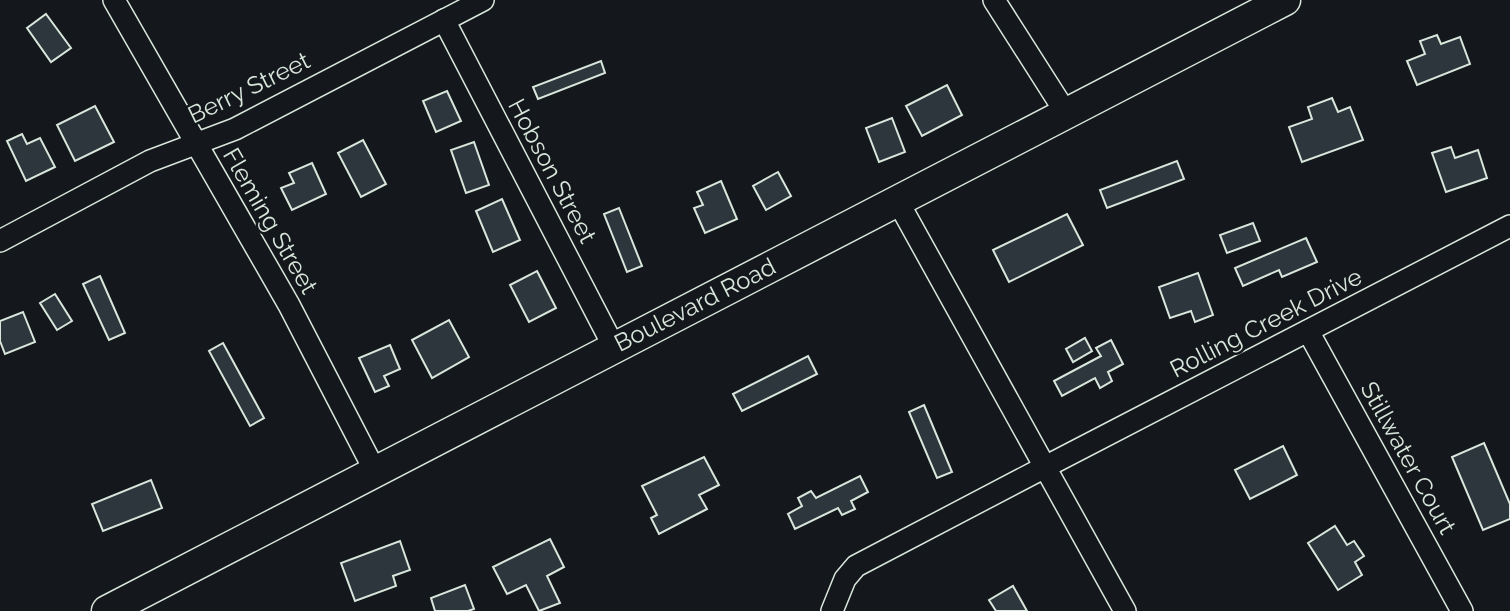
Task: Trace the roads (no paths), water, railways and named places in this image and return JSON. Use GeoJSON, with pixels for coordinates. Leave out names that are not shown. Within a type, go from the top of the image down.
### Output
{"type":"FeatureCollection","features":[{"type":"Feature","properties":{"kind":"street","name":"Fleming Street"},"geometry":{"type":"LineString","coordinates":[[114,0],[289,305],[375,471]]}},
{"type":"Feature","properties":{"kind":"street","name":"Berry Street"},"geometry":{"type":"LineString","coordinates":[[0,241],[150,161],[235,129],[483,0]]}},
{"type":"Feature","properties":{"kind":"street"},"geometry":{"type":"LineString","coordinates":[[994,0],[1066,113]]}},
{"type":"Feature","properties":{"kind":"street","name":"Boulevard Road"},"geometry":{"type":"LineString","coordinates":[[122,608],[375,471],[1285,0]]}},
{"type":"Feature","properties":{"kind":"street","name":"Hobson Street"},"geometry":{"type":"LineString","coordinates":[[444,20],[614,347]]}},
{"type":"Feature","properties":{"kind":"street"},"geometry":{"type":"LineString","coordinates":[[897,200],[1125,611]]}},
{"type":"Feature","properties":{"kind":"street","name":"Rolling Creek Drive"},"geometry":{"type":"LineString","coordinates":[[832,611],[845,579],[856,566],[1510,226]]}},
{"type":"Feature","properties":{"kind":"street","name":"Stillwater Court"},"geometry":{"type":"LineString","coordinates":[[1308,331],[1462,611]]}}]}
